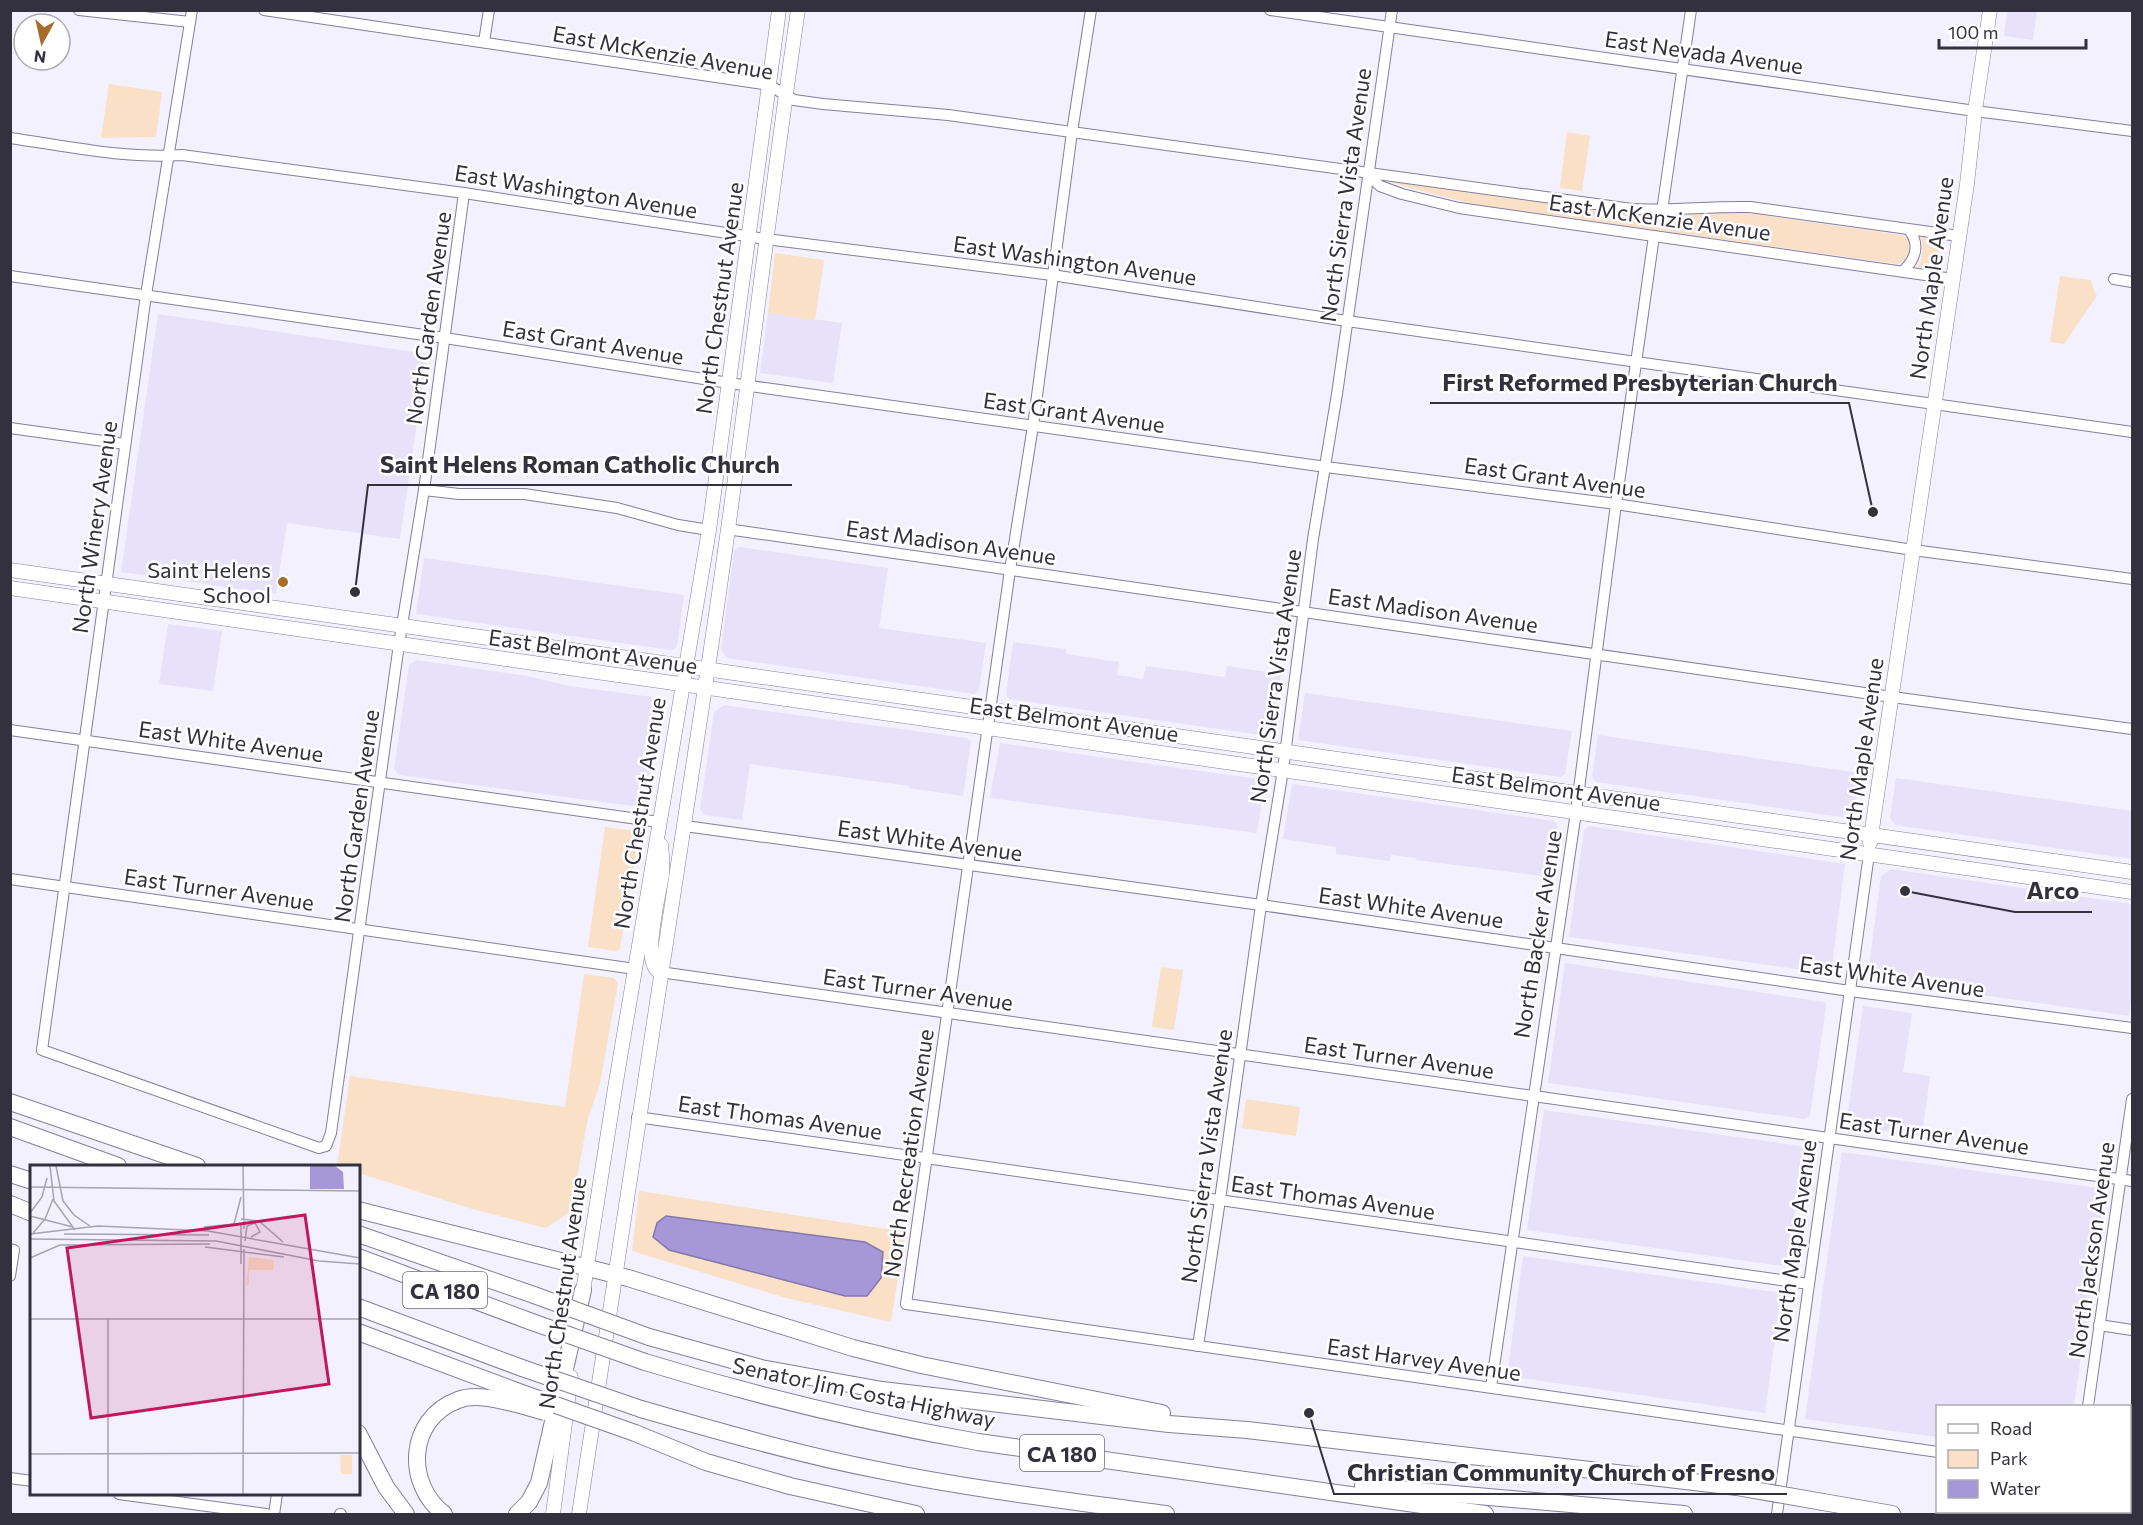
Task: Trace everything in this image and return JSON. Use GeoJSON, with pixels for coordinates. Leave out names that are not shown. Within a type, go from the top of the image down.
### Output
{"type":"FeatureCollection","features":[{"type":"Feature","properties":{"kind":"highway"},"geometry":{"type":"LineString","coordinates":[[10,1102],[192,1165]]}},
{"type":"Feature","properties":{"kind":"highway"},"geometry":{"type":"LineString","coordinates":[[10,1127],[113,1165]]}},
{"type":"Feature","properties":{"kind":"highway"},"geometry":{"type":"LineString","coordinates":[[148,1151],[182,1165]]}},
{"type":"Feature","properties":{"kind":"highway"},"geometry":{"type":"LineString","coordinates":[[10,1174],[30,1180]]}},
{"type":"Feature","properties":{"kind":"highway"},"geometry":{"type":"LineString","coordinates":[[10,1203],[30,1210]]}},
{"type":"Feature","properties":{"kind":"highway"},"geometry":{"type":"LineString","coordinates":[[360,1211],[614,1274],[853,1348],[921,1365],[1247,1430]]}},
{"type":"Feature","properties":{"kind":"highway"},"geometry":{"type":"LineString","coordinates":[[360,1235],[649,1337],[761,1368],[872,1389],[1737,1487],[1892,1515]]}},
{"type":"Feature","properties":{"kind":"highway","name":"Senator Jim Costa Highway"},"geometry":{"type":"LineString","coordinates":[[360,1258],[645,1362],[818,1411],[978,1442],[1485,1515]]}},
{"type":"Feature","properties":{"kind":"highway"},"geometry":{"type":"LineString","coordinates":[[517,1515],[529,1502],[538,1483],[583,1290]]}},
{"type":"Feature","properties":{"kind":"highway","name":"CA 180"},"geometry":{"type":"LineString","coordinates":[[360,1308],[640,1409],[770,1446],[883,1472],[1166,1515]]}},
{"type":"Feature","properties":{"kind":"highway"},"geometry":{"type":"LineString","coordinates":[[360,1333],[518,1398],[706,1462],[790,1486],[916,1515]]}},
{"type":"Feature","properties":{"kind":"highway"},"geometry":{"type":"LineString","coordinates":[[444,1515],[424,1492],[417,1471],[419,1442],[432,1419],[449,1404],[467,1398],[518,1398]]}},
{"type":"Feature","properties":{"kind":"highway"},"geometry":{"type":"LineString","coordinates":[[360,1436],[386,1487],[406,1515]]}},
{"type":"Feature","properties":{"kind":"highway"},"geometry":{"type":"LineString","coordinates":[[1242,1479],[1407,1488],[1684,1515]]}},
{"type":"Feature","properties":{"kind":"highway"},"geometry":{"type":"LineString","coordinates":[[1823,1502],[1877,1515]]}},
{"type":"Feature","properties":{"kind":"main road","name":"North Chestnut Avenue"},"geometry":{"type":"LineString","coordinates":[[553,1515],[586,1268],[709,530],[779,10]]}},
{"type":"Feature","properties":{"kind":"main road","name":"North Chestnut Avenue"},"geometry":{"type":"LineString","coordinates":[[579,1515],[637,1117],[685,826],[798,10]]}},
{"type":"Feature","properties":{"kind":"main road","name":"North Maple Avenue"},"geometry":{"type":"LineString","coordinates":[[1869,854],[1990,10]]}},
{"type":"Feature","properties":{"kind":"main road","name":"East Belmont Avenue"},"geometry":{"type":"LineString","coordinates":[[10,570],[2133,873]]}},
{"type":"Feature","properties":{"kind":"main road","name":"East Belmont Avenue"},"geometry":{"type":"LineString","coordinates":[[10,588],[2133,892]]}},
{"type":"Feature","properties":{"kind":"main road"},"geometry":{"type":"LineString","coordinates":[[659,822],[663,871],[650,951],[652,964],[660,972]]}},
{"type":"Feature","properties":{"kind":"street"},"geometry":{"type":"LineString","coordinates":[[79,10],[191,16]]}},
{"type":"Feature","properties":{"kind":"street","name":"East McKenzie Avenue"},"geometry":{"type":"LineString","coordinates":[[264,10],[769,85],[794,100],[823,104],[948,115],[1632,209],[1662,211],[1750,207],[1959,236]]}},
{"type":"Feature","properties":{"kind":"street"},"geometry":{"type":"LineString","coordinates":[[484,42],[489,10]]}},
{"type":"Feature","properties":{"kind":"street","name":"North Recreation Avenue"},"geometry":{"type":"LineString","coordinates":[[906,1304],[1091,10]]}},
{"type":"Feature","properties":{"kind":"street","name":"East Nevada Avenue"},"geometry":{"type":"LineString","coordinates":[[1270,10],[1975,111],[2133,131]]}},
{"type":"Feature","properties":{"kind":"street","name":"North Sierra Vista Avenue"},"geometry":{"type":"LineString","coordinates":[[1198,1346],[1285,752],[1313,539],[1326,467],[1392,10]]}},
{"type":"Feature","properties":{"kind":"street"},"geometry":{"type":"LineString","coordinates":[[1662,211],[1691,10]]}},
{"type":"Feature","properties":{"kind":"street","name":"North Winery Avenue"},"geometry":{"type":"LineString","coordinates":[[42,1050],[146,295],[191,16]]}},
{"type":"Feature","properties":{"kind":"street","name":"East Washington Avenue"},"geometry":{"type":"LineString","coordinates":[[10,138],[124,155],[182,155],[464,193],[766,239],[1052,275],[1347,321],[2133,432]]}},
{"type":"Feature","properties":{"kind":"street","name":"East McKenzie Avenue"},"geometry":{"type":"LineString","coordinates":[[1368,174],[1380,186],[1402,194],[1459,208],[1953,279]]}},
{"type":"Feature","properties":{"kind":"street","name":"North Garden Avenue"},"geometry":{"type":"LineString","coordinates":[[42,1050],[312,1147],[326,1146],[331,1133],[399,644],[424,490],[464,193]]}},
{"type":"Feature","properties":{"kind":"street"},"geometry":{"type":"LineString","coordinates":[[1904,271],[1914,258],[1916,245],[1914,236],[1909,230]]}},
{"type":"Feature","properties":{"kind":"street","name":"North Backer Avenue"},"geometry":{"type":"LineString","coordinates":[[1491,1388],[1514,1242],[1532,1096],[1576,812],[1654,236]]}},
{"type":"Feature","properties":{"kind":"street","name":"East Grant Avenue"},"geometry":{"type":"LineString","coordinates":[[10,276],[445,338],[729,383],[1326,467],[1616,504],[1913,550],[2133,579]]}},
{"type":"Feature","properties":{"kind":"street"},"geometry":{"type":"LineString","coordinates":[[2114,279],[2133,282]]}},
{"type":"Feature","properties":{"kind":"street"},"geometry":{"type":"LineString","coordinates":[[10,428],[125,444]]}},
{"type":"Feature","properties":{"kind":"street"},"geometry":{"type":"LineString","coordinates":[[424,490],[459,494],[524,494],[617,508],[678,525],[709,530]]}},
{"type":"Feature","properties":{"kind":"street","name":"East Madison Avenue"},"geometry":{"type":"LineString","coordinates":[[727,530],[1892,697],[2133,729]]}},
{"type":"Feature","properties":{"kind":"street","name":"East White Avenue"},"geometry":{"type":"LineString","coordinates":[[10,730],[659,822]]}},
{"type":"Feature","properties":{"kind":"street","name":"East White Avenue"},"geometry":{"type":"LineString","coordinates":[[685,826],[1261,905],[1850,991],[2133,1028]]}},
{"type":"Feature","properties":{"kind":"street","name":"North Maple Avenue"},"geometry":{"type":"LineString","coordinates":[[1777,1515],[1869,854]]}},
{"type":"Feature","properties":{"kind":"street","name":"East Turner Avenue"},"geometry":{"type":"LineString","coordinates":[[10,879],[635,969]]}},
{"type":"Feature","properties":{"kind":"street","name":"East Turner Avenue"},"geometry":{"type":"LineString","coordinates":[[660,972],[2127,1180]]}},
{"type":"Feature","properties":{"kind":"street","name":"North Jackson Avenue"},"geometry":{"type":"LineString","coordinates":[[2088,1405],[2099,1325],[2127,1180],[2133,1099]]}},
{"type":"Feature","properties":{"kind":"street","name":"East Thomas Avenue"},"geometry":{"type":"LineString","coordinates":[[637,1117],[1809,1284]]}},
{"type":"Feature","properties":{"kind":"street"},"geometry":{"type":"LineString","coordinates":[[10,1276],[12,1249]]}},
{"type":"Feature","properties":{"kind":"street","name":"East Harvey Avenue"},"geometry":{"type":"LineString","coordinates":[[906,1304],[1936,1452]]}},
{"type":"Feature","properties":{"kind":"street"},"geometry":{"type":"LineString","coordinates":[[2099,1325],[2133,1330]]}},
{"type":"Feature","properties":{"kind":"street"},"geometry":{"type":"LineString","coordinates":[[10,1478],[30,1481]]}},
{"type":"Feature","properties":{"kind":"street"},"geometry":{"type":"LineString","coordinates":[[126,1495],[266,1515]]}},
{"type":"Feature","properties":{"kind":"street"},"geometry":{"type":"LineString","coordinates":[[274,1515],[277,1495]]}},
{"type":"Feature","properties":{"kind":"shaded area"},"geometry":{"type":"Polygon","coordinates":[[[2007,11],[2037,11],[2033,40],[2004,36],[2007,11]]]}},
{"type":"Feature","properties":{"kind":"shaded area"},"geometry":{"type":"Polygon","coordinates":[[[768,313],[842,323],[833,383],[760,373],[768,313]]]}},
{"type":"Feature","properties":{"kind":"shaded area"},"geometry":{"type":"Polygon","coordinates":[[[158,314],[427,354],[400,539],[287,523],[276,594],[121,572],[158,314]]]}},
{"type":"Feature","properties":{"kind":"shaded area"},"geometry":{"type":"Polygon","coordinates":[[[739,547],[888,568],[879,628],[986,643],[979,690],[974,694],[727,658],[721,650],[734,550],[739,547]]]}},
{"type":"Feature","properties":{"kind":"shaded area"},"geometry":{"type":"Polygon","coordinates":[[[424,558],[684,595],[677,647],[671,650],[416,614],[424,558]]]}},
{"type":"Feature","properties":{"kind":"shaded area"},"geometry":{"type":"Polygon","coordinates":[[[168,624],[222,631],[213,691],[159,684],[168,624]]]}},
{"type":"Feature","properties":{"kind":"shaded area"},"geometry":{"type":"Polygon","coordinates":[[[1013,642],[1066,649],[1066,654],[1119,662],[1117,675],[1143,679],[1146,666],[1225,677],[1227,666],[1281,674],[1272,733],[1268,736],[1009,699],[1006,694],[1013,642]]]}},
{"type":"Feature","properties":{"kind":"shaded area"},"geometry":{"type":"Polygon","coordinates":[[[417,660],[527,676],[570,686],[652,697],[659,707],[647,803],[641,807],[399,775],[394,769],[409,665],[417,660]]]}},
{"type":"Feature","properties":{"kind":"shaded area"},"geometry":{"type":"Polygon","coordinates":[[[1305,693],[1572,731],[1565,774],[1560,777],[1298,740],[1305,693]]]}},
{"type":"Feature","properties":{"kind":"shaded area"},"geometry":{"type":"Polygon","coordinates":[[[724,705],[967,738],[971,742],[963,796],[909,788],[909,786],[750,764],[742,820],[705,815],[700,809],[714,712],[724,705]]]}},
{"type":"Feature","properties":{"kind":"shaded area"},"geometry":{"type":"Polygon","coordinates":[[[1598,735],[1860,773],[1854,814],[1848,818],[1596,782],[1592,777],[1598,735]]]}},
{"type":"Feature","properties":{"kind":"shaded area"},"geometry":{"type":"Polygon","coordinates":[[[1000,743],[1265,780],[1257,833],[990,798],[1000,743]]]}},
{"type":"Feature","properties":{"kind":"shaded area"},"geometry":{"type":"Polygon","coordinates":[[[1896,778],[2132,811],[2132,859],[1895,825],[1890,818],[1896,778]]]}},
{"type":"Feature","properties":{"kind":"shaded area"},"geometry":{"type":"Polygon","coordinates":[[[1292,784],[1554,821],[1558,826],[1550,877],[1391,855],[1389,861],[1336,854],[1336,847],[1283,839],[1292,784]]]}},
{"type":"Feature","properties":{"kind":"shaded area"},"geometry":{"type":"Polygon","coordinates":[[[1589,826],[1845,864],[1831,974],[1569,937],[1584,830],[1589,826]]]}},
{"type":"Feature","properties":{"kind":"shaded area"},"geometry":{"type":"Polygon","coordinates":[[[1891,869],[2132,904],[2132,991],[2129,1016],[1871,979],[1868,973],[1881,876],[1891,869]]]}},
{"type":"Feature","properties":{"kind":"shaded area"},"geometry":{"type":"Polygon","coordinates":[[[1565,963],[1825,1002],[1810,1116],[1804,1119],[1548,1083],[1565,963]]]}},
{"type":"Feature","properties":{"kind":"shaded area"},"geometry":{"type":"Polygon","coordinates":[[[1863,1006],[1912,1013],[1903,1072],[1930,1076],[1922,1136],[1846,1126],[1863,1006]]]}},
{"type":"Feature","properties":{"kind":"shaded area"},"geometry":{"type":"Polygon","coordinates":[[[1544,1110],[1801,1146],[1805,1152],[1786,1262],[1781,1266],[1527,1230],[1544,1110]]]}},
{"type":"Feature","properties":{"kind":"shaded area"},"geometry":{"type":"Polygon","coordinates":[[[1842,1152],[2105,1189],[2074,1405],[1936,1405],[1936,1437],[1805,1419],[1842,1152]]]}},
{"type":"Feature","properties":{"kind":"shaded area"},"geometry":{"type":"Polygon","coordinates":[[[1523,1256],[1781,1293],[1765,1413],[1507,1376],[1523,1256]]]}},
{"type":"Feature","properties":{"kind":"green space"},"geometry":{"type":"Polygon","coordinates":[[[109,84],[162,92],[156,137],[101,138],[109,84]]]}},
{"type":"Feature","properties":{"kind":"green space"},"geometry":{"type":"Polygon","coordinates":[[[1567,132],[1590,136],[1582,191],[1560,188],[1567,132]]]}},
{"type":"Feature","properties":{"kind":"green space"},"geometry":{"type":"Polygon","coordinates":[[[1381,180],[1650,218],[1747,213],[1902,235],[1909,241],[1909,252],[1904,261],[1897,264],[1472,204],[1381,180]]]}},
{"type":"Feature","properties":{"kind":"green space"},"geometry":{"type":"Polygon","coordinates":[[[1921,237],[1937,240],[1940,243],[1937,269],[1917,267],[1922,253],[1921,237]]]}},
{"type":"Feature","properties":{"kind":"green space"},"geometry":{"type":"Polygon","coordinates":[[[775,253],[824,260],[815,320],[768,313],[775,253]]]}},
{"type":"Feature","properties":{"kind":"green space"},"geometry":{"type":"Polygon","coordinates":[[[2060,276],[2091,280],[2097,296],[2064,344],[2050,342],[2060,276]]]}},
{"type":"Feature","properties":{"kind":"green space"},"geometry":{"type":"Polygon","coordinates":[[[605,827],[637,831],[639,835],[620,949],[616,951],[588,947],[605,827]]]}},
{"type":"Feature","properties":{"kind":"green space"},"geometry":{"type":"Polygon","coordinates":[[[1161,967],[1183,970],[1174,1030],[1152,1027],[1161,967]]]}},
{"type":"Feature","properties":{"kind":"green space"},"geometry":{"type":"Polygon","coordinates":[[[584,974],[614,978],[618,983],[600,1084],[588,1118],[571,1211],[546,1228],[469,1208],[360,1173],[360,1165],[337,1165],[350,1076],[565,1107],[584,974]]]}},
{"type":"Feature","properties":{"kind":"green space"},"geometry":{"type":"Polygon","coordinates":[[[1246,1099],[1300,1107],[1296,1136],[1242,1128],[1246,1099]]]}},
{"type":"Feature","properties":{"kind":"green space"},"geometry":{"type":"Polygon","coordinates":[[[639,1191],[905,1232],[891,1322],[786,1298],[632,1251],[639,1191]]]}},
{"type":"Feature","properties":{"kind":"water"},"geometry":{"type":"Polygon","coordinates":[[[666,1216],[865,1242],[883,1252],[881,1278],[867,1296],[845,1296],[669,1250],[653,1237],[657,1223],[666,1216]]]}},
{"type":"Feature","properties":{"kind":"place","name":"First Reformed Presbyterian Church"},"geometry":{"type":"Point","coordinates":[1873,512]}},
{"type":"Feature","properties":{"kind":"place","name":"Saint Helens School"},"geometry":{"type":"Point","coordinates":[283,582]}},
{"type":"Feature","properties":{"kind":"place","name":"Saint Helens Roman Catholic Church"},"geometry":{"type":"Point","coordinates":[355,592]}},
{"type":"Feature","properties":{"kind":"place","name":"Arco"},"geometry":{"type":"Point","coordinates":[1905,891]}},
{"type":"Feature","properties":{"kind":"place","name":"Christian Community Church of Fresno"},"geometry":{"type":"Point","coordinates":[1309,1413]}}]}
